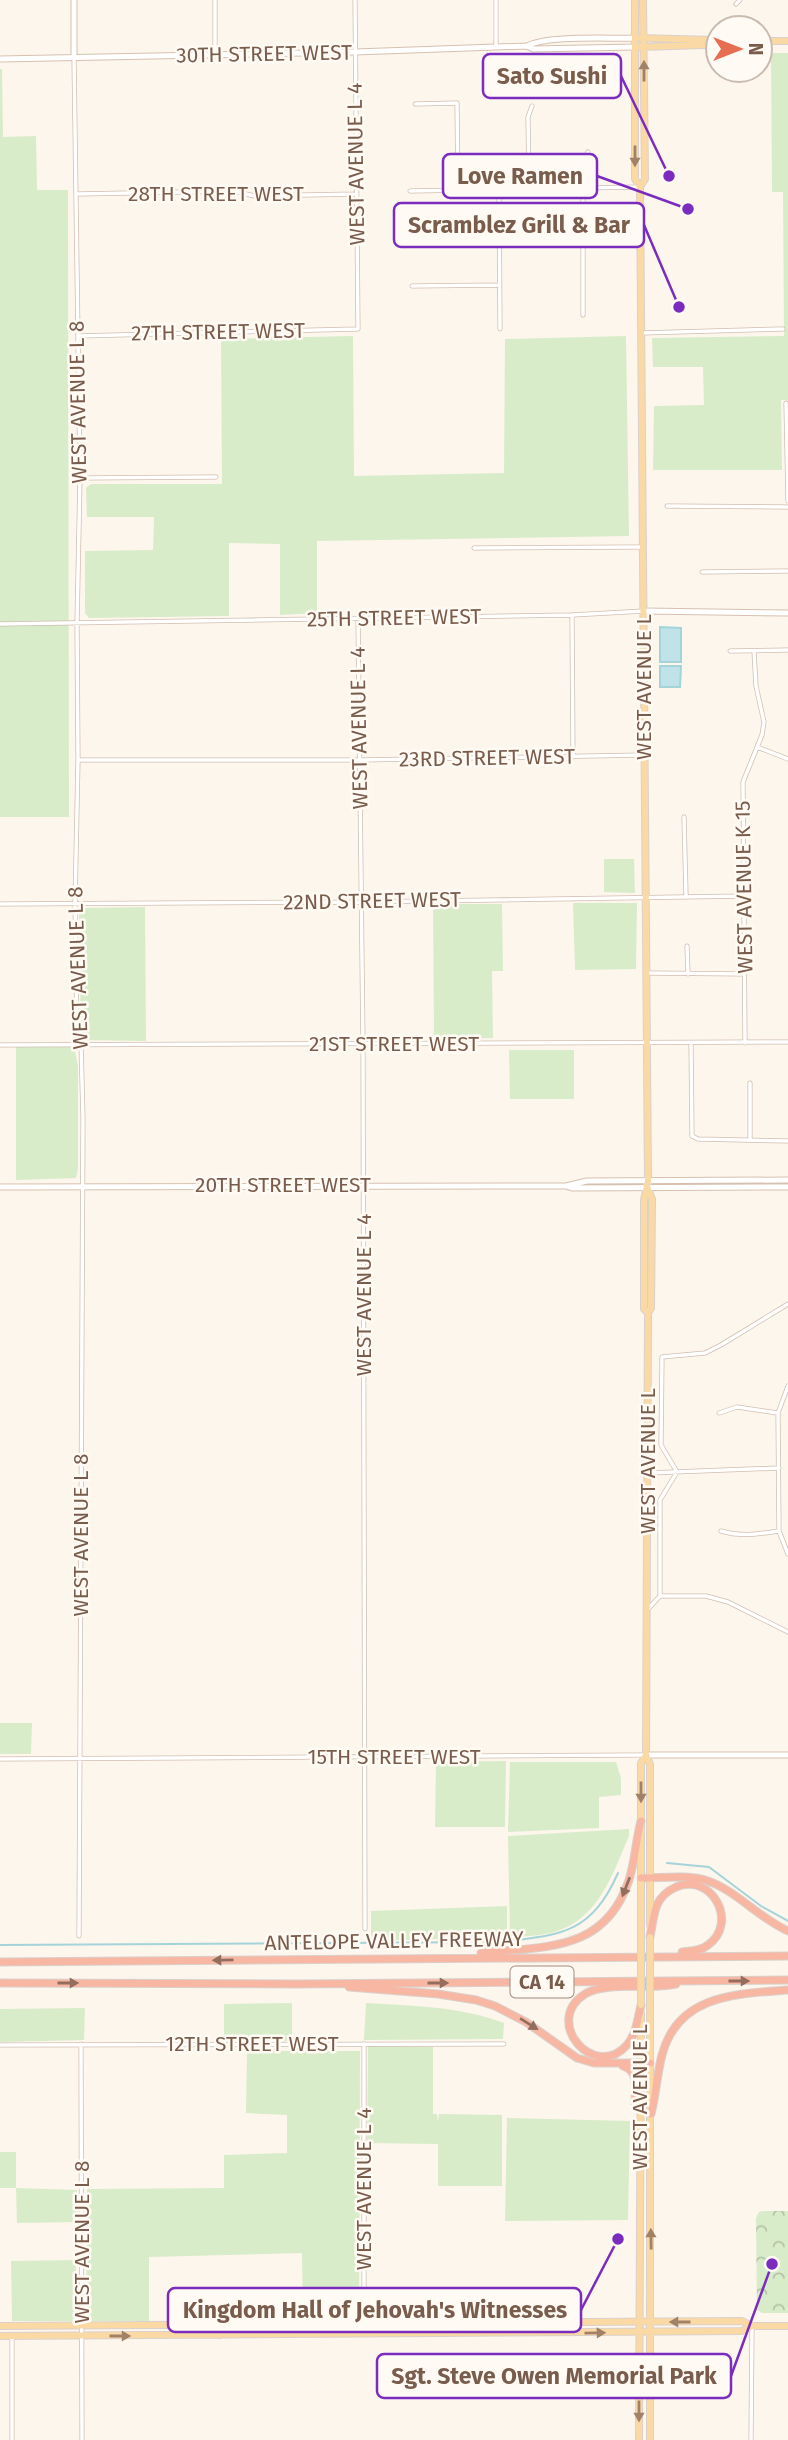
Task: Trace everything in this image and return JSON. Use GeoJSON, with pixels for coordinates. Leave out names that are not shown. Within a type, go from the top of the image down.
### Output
{"type":"FeatureCollection","features":[{"type":"Feature","properties":{"kind":"highway"},"geometry":{"type":"LineString","coordinates":[[443,1957],[569,1944],[587,1936],[613,1914],[622,1898],[630,1877],[641,1821]]}},
{"type":"Feature","properties":{"kind":"highway"},"geometry":{"type":"LineString","coordinates":[[646,1878],[705,1879],[722,1887],[750,1909],[788,1931]]}},
{"type":"Feature","properties":{"kind":"highway"},"geometry":{"type":"LineString","coordinates":[[600,1957],[698,1950],[709,1945],[721,1927],[721,1908],[714,1894],[699,1885],[682,1885],[664,1894],[656,1906],[645,1937]]}},
{"type":"Feature","properties":{"kind":"highway","name":"ANTELOPE VALLEY FREEWAY"},"geometry":{"type":"LineString","coordinates":[[0,1962],[788,1956]]}},
{"type":"Feature","properties":{"kind":"highway","name":"ANTELOPE VALLEY FREEWAY"},"geometry":{"type":"LineString","coordinates":[[0,1983],[296,1984],[788,1980]]}},
{"type":"Feature","properties":{"kind":"highway"},"geometry":{"type":"LineString","coordinates":[[646,2005],[627,2045],[617,2052],[597,2056],[588,2053],[581,2049],[571,2036],[569,2027],[572,2009],[583,1995],[594,1990],[666,1986],[694,1981]]}},
{"type":"Feature","properties":{"kind":"highway"},"geometry":{"type":"LineString","coordinates":[[296,1984],[438,1994],[476,2000],[495,2006],[526,2022],[577,2058],[594,2063],[650,2063]]}},
{"type":"Feature","properties":{"kind":"highway"},"geometry":{"type":"LineString","coordinates":[[651,2114],[662,2053],[673,2030],[688,2014],[720,1998],[788,1990]]}},
{"type":"Feature","properties":{"kind":"highway"},"geometry":{"type":"LineString","coordinates":[[612,2063],[627,2066],[632,2070],[635,2077],[635,2102],[640,2109]]}},
{"type":"Feature","properties":{"kind":"main road","name":"WEST AVENUE L 8"},"geometry":{"type":"LineString","coordinates":[[74,0],[74,58]]}},
{"type":"Feature","properties":{"kind":"main road","name":"WEST AVENUE L"},"geometry":{"type":"LineString","coordinates":[[635,0],[635,179],[640,187],[642,333],[648,1184],[652,1199],[651,1308],[648,1313],[646,1755],[650,1764],[645,1937],[651,2114],[650,2440]]}},
{"type":"Feature","properties":{"kind":"main road","name":"WEST AVENUE L"},"geometry":{"type":"LineString","coordinates":[[640,187],[645,179],[643,0]]}},
{"type":"Feature","properties":{"kind":"main road","name":"30TH STREET WEST"},"geometry":{"type":"LineString","coordinates":[[527,46],[533,42],[575,39],[704,40]]}},
{"type":"Feature","properties":{"kind":"main road","name":"30TH STREET WEST"},"geometry":{"type":"LineString","coordinates":[[0,59],[527,46],[533,49],[704,45]]}},
{"type":"Feature","properties":{"kind":"main road","name":"25TH STREET WEST"},"geometry":{"type":"LineString","coordinates":[[644,611],[788,613]]}},
{"type":"Feature","properties":{"kind":"main road","name":"20TH STREET WEST"},"geometry":{"type":"LineString","coordinates":[[648,1184],[788,1180]]}},
{"type":"Feature","properties":{"kind":"main road","name":"20TH STREET WEST"},"geometry":{"type":"LineString","coordinates":[[0,1187],[566,1185],[587,1181],[788,1187]]}},
{"type":"Feature","properties":{"kind":"main road","name":"WEST AVENUE L"},"geometry":{"type":"LineString","coordinates":[[646,1755],[641,1763],[641,1821],[646,1878]]}},
{"type":"Feature","properties":{"kind":"main road","name":"15TH STREET WEST"},"geometry":{"type":"LineString","coordinates":[[646,1755],[788,1755]]}},
{"type":"Feature","properties":{"kind":"main road","name":"WEST AVENUE L"},"geometry":{"type":"LineString","coordinates":[[639,2440],[640,2109],[646,2005]]}},
{"type":"Feature","properties":{"kind":"main road"},"geometry":{"type":"LineString","coordinates":[[0,2326],[742,2321],[752,2326]]}},
{"type":"Feature","properties":{"kind":"main road"},"geometry":{"type":"LineString","coordinates":[[220,2335],[230,2329],[269,2329],[281,2324]]}},
{"type":"Feature","properties":{"kind":"main road"},"geometry":{"type":"LineString","coordinates":[[172,2335],[186,2330],[214,2329],[220,2325]]}},
{"type":"Feature","properties":{"kind":"main road"},"geometry":{"type":"LineString","coordinates":[[12,2336],[17,2330],[34,2330],[47,2326]]}},
{"type":"Feature","properties":{"kind":"main road"},"geometry":{"type":"LineString","coordinates":[[0,2336],[741,2331],[752,2326],[788,2326]]}},
{"type":"Feature","properties":{"kind":"street"},"geometry":{"type":"LineString","coordinates":[[215,0],[215,55]]}},
{"type":"Feature","properties":{"kind":"street","name":"WEST AVENUE L 4"},"geometry":{"type":"LineString","coordinates":[[355,0],[358,329]]}},
{"type":"Feature","properties":{"kind":"street"},"geometry":{"type":"LineString","coordinates":[[496,0],[496,47]]}},
{"type":"Feature","properties":{"kind":"street","name":"WEST AVENUE L 8"},"geometry":{"type":"LineString","coordinates":[[74,58],[80,478],[76,1032],[81,1044],[83,1186],[79,1936]]}},
{"type":"Feature","properties":{"kind":"street"},"geometry":{"type":"LineString","coordinates":[[415,104],[457,103],[458,190]]}},
{"type":"Feature","properties":{"kind":"street"},"geometry":{"type":"LineString","coordinates":[[529,187],[528,117],[532,106]]}},
{"type":"Feature","properties":{"kind":"street"},"geometry":{"type":"LineString","coordinates":[[583,315],[583,160],[588,152]]}},
{"type":"Feature","properties":{"kind":"street"},"geometry":{"type":"LineString","coordinates":[[410,191],[640,187]]}},
{"type":"Feature","properties":{"kind":"street"},"geometry":{"type":"LineString","coordinates":[[499,188],[500,329]]}},
{"type":"Feature","properties":{"kind":"street","name":"28TH STREET WEST"},"geometry":{"type":"LineString","coordinates":[[77,194],[234,191],[254,195],[356,194]]}},
{"type":"Feature","properties":{"kind":"street"},"geometry":{"type":"LineString","coordinates":[[412,286],[499,285]]}},
{"type":"Feature","properties":{"kind":"street","name":"27TH STREET WEST"},"geometry":{"type":"LineString","coordinates":[[78,336],[358,329]]}},
{"type":"Feature","properties":{"kind":"street"},"geometry":{"type":"LineString","coordinates":[[642,333],[783,330]]}},
{"type":"Feature","properties":{"kind":"street"},"geometry":{"type":"LineString","coordinates":[[786,403],[788,501]]}},
{"type":"Feature","properties":{"kind":"street"},"geometry":{"type":"LineString","coordinates":[[80,478],[216,477]]}},
{"type":"Feature","properties":{"kind":"street"},"geometry":{"type":"LineString","coordinates":[[667,506],[788,507]]}},
{"type":"Feature","properties":{"kind":"street"},"geometry":{"type":"LineString","coordinates":[[474,548],[643,547]]}},
{"type":"Feature","properties":{"kind":"street"},"geometry":{"type":"LineString","coordinates":[[702,572],[788,571]]}},
{"type":"Feature","properties":{"kind":"street","name":"25TH STREET WEST"},"geometry":{"type":"LineString","coordinates":[[0,624],[572,615],[644,611]]}},
{"type":"Feature","properties":{"kind":"street"},"geometry":{"type":"LineString","coordinates":[[572,615],[573,757]]}},
{"type":"Feature","properties":{"kind":"street","name":"WEST AVENUE L 4"},"geometry":{"type":"LineString","coordinates":[[358,618],[364,1185],[365,1929]]}},
{"type":"Feature","properties":{"kind":"street"},"geometry":{"type":"LineString","coordinates":[[730,651],[788,650]]}},
{"type":"Feature","properties":{"kind":"street","name":"WEST AVENUE K 15"},"geometry":{"type":"LineString","coordinates":[[745,1043],[743,782],[764,722],[756,686],[754,651]]}},
{"type":"Feature","properties":{"kind":"street"},"geometry":{"type":"LineString","coordinates":[[757,747],[788,759]]}},
{"type":"Feature","properties":{"kind":"street","name":"23RD STREET WEST"},"geometry":{"type":"LineString","coordinates":[[78,760],[361,760],[644,755]]}},
{"type":"Feature","properties":{"kind":"street"},"geometry":{"type":"LineString","coordinates":[[684,817],[686,895]]}},
{"type":"Feature","properties":{"kind":"street","name":"22ND STREET WEST"},"geometry":{"type":"LineString","coordinates":[[0,904],[743,896]]}},
{"type":"Feature","properties":{"kind":"street"},"geometry":{"type":"LineString","coordinates":[[687,946],[688,974]]}},
{"type":"Feature","properties":{"kind":"street"},"geometry":{"type":"LineString","coordinates":[[646,973],[746,974]]}},
{"type":"Feature","properties":{"kind":"street","name":"21ST STREET WEST"},"geometry":{"type":"LineString","coordinates":[[0,1045],[788,1042]]}},
{"type":"Feature","properties":{"kind":"street"},"geometry":{"type":"LineString","coordinates":[[691,1043],[692,1136],[698,1139],[788,1141]]}},
{"type":"Feature","properties":{"kind":"street"},"geometry":{"type":"LineString","coordinates":[[750,1083],[750,1140]]}},
{"type":"Feature","properties":{"kind":"street","name":"WEST AVENUE L"},"geometry":{"type":"LineString","coordinates":[[660,1596],[660,1500],[677,1472],[661,1445],[662,1357],[705,1353],[788,1304]]}},
{"type":"Feature","properties":{"kind":"street"},"geometry":{"type":"LineString","coordinates":[[788,1386],[778,1413],[779,1531],[788,1555]]}},
{"type":"Feature","properties":{"kind":"street"},"geometry":{"type":"LineString","coordinates":[[719,1413],[737,1407],[778,1413]]}},
{"type":"Feature","properties":{"kind":"street"},"geometry":{"type":"LineString","coordinates":[[648,1473],[779,1468]]}},
{"type":"Feature","properties":{"kind":"street"},"geometry":{"type":"LineString","coordinates":[[722,1531],[733,1535],[754,1535],[779,1531]]}},
{"type":"Feature","properties":{"kind":"street"},"geometry":{"type":"LineString","coordinates":[[648,1609],[660,1596],[706,1596],[728,1602],[788,1632]]}},
{"type":"Feature","properties":{"kind":"street","name":"15TH STREET WEST"},"geometry":{"type":"LineString","coordinates":[[0,1759],[646,1755]]}},
{"type":"Feature","properties":{"kind":"street","name":"WEST AVENUE L 8"},"geometry":{"type":"LineString","coordinates":[[81,2044],[82,2440]]}},
{"type":"Feature","properties":{"kind":"street","name":"WEST AVENUE L 4"},"geometry":{"type":"LineString","coordinates":[[364,2044],[364,2334]]}},
{"type":"Feature","properties":{"kind":"street","name":"12TH STREET WEST"},"geometry":{"type":"LineString","coordinates":[[0,2045],[504,2044]]}},
{"type":"Feature","properties":{"kind":"street"},"geometry":{"type":"LineString","coordinates":[[751,2440],[752,2326]]}},
{"type":"Feature","properties":{"kind":"street"},"geometry":{"type":"LineString","coordinates":[[12,2336],[12,2440]]}},
{"type":"Feature","properties":{"kind":"green space"},"geometry":{"type":"Polygon","coordinates":[[[774,53],[788,53],[788,400],[781,400],[782,470],[653,470],[654,406],[704,405],[703,367],[653,367],[652,338],[784,336],[783,192],[772,192],[771,84],[774,84],[774,53]]]}},
{"type":"Feature","properties":{"kind":"green space"},"geometry":{"type":"Polygon","coordinates":[[[0,69],[3,137],[36,136],[37,190],[68,190],[69,817],[0,817],[0,69]]]}},
{"type":"Feature","properties":{"kind":"green space"},"geometry":{"type":"Polygon","coordinates":[[[353,336],[354,476],[504,473],[505,339],[626,336],[629,536],[317,541],[317,613],[280,615],[280,544],[229,543],[229,616],[89,618],[85,613],[85,551],[153,550],[154,517],[87,517],[86,488],[91,484],[222,484],[221,339],[353,336]]]}},
{"type":"Feature","properties":{"kind":"green space"},"geometry":{"type":"Polygon","coordinates":[[[604,859],[634,859],[635,893],[604,892],[604,859]]]}},
{"type":"Feature","properties":{"kind":"green space"},"geometry":{"type":"Polygon","coordinates":[[[573,903],[637,903],[636,969],[575,970],[573,903]]]}},
{"type":"Feature","properties":{"kind":"green space"},"geometry":{"type":"Polygon","coordinates":[[[433,904],[502,904],[503,971],[492,971],[493,1038],[434,1039],[433,904]]]}},
{"type":"Feature","properties":{"kind":"green space"},"geometry":{"type":"Polygon","coordinates":[[[145,907],[146,1041],[83,1040],[79,912],[84,908],[145,907]]]}},
{"type":"Feature","properties":{"kind":"green space"},"geometry":{"type":"Polygon","coordinates":[[[16,1047],[70,1047],[75,1051],[78,1066],[76,1178],[16,1180],[16,1047]]]}},
{"type":"Feature","properties":{"kind":"green space"},"geometry":{"type":"Polygon","coordinates":[[[509,1050],[574,1050],[574,1099],[510,1099],[509,1050]]]}},
{"type":"Feature","properties":{"kind":"green space"},"geometry":{"type":"Polygon","coordinates":[[[0,1723],[32,1723],[31,1754],[0,1754],[0,1723]]]}},
{"type":"Feature","properties":{"kind":"green space"},"geometry":{"type":"Polygon","coordinates":[[[506,1761],[505,1827],[435,1827],[436,1762],[506,1761]]]}},
{"type":"Feature","properties":{"kind":"green space"},"geometry":{"type":"Polygon","coordinates":[[[510,1762],[616,1762],[621,1778],[621,1795],[599,1797],[599,1828],[508,1832],[510,1762]]]}},
{"type":"Feature","properties":{"kind":"green space"},"geometry":{"type":"Polygon","coordinates":[[[629,1829],[629,1836],[610,1880],[593,1906],[582,1917],[554,1932],[510,1938],[508,1836],[629,1829]]]}},
{"type":"Feature","properties":{"kind":"green space"},"geometry":{"type":"Polygon","coordinates":[[[507,1906],[507,1937],[371,1941],[371,1911],[507,1906]]]}},
{"type":"Feature","properties":{"kind":"green space"},"geometry":{"type":"Polygon","coordinates":[[[292,2003],[292,2041],[224,2040],[224,2004],[292,2003]]]}},
{"type":"Feature","properties":{"kind":"green space"},"geometry":{"type":"Polygon","coordinates":[[[366,2003],[436,2008],[487,2017],[504,2023],[503,2039],[364,2040],[366,2003]]]}},
{"type":"Feature","properties":{"kind":"green space"},"geometry":{"type":"Polygon","coordinates":[[[85,2008],[84,2040],[0,2042],[0,2009],[85,2008]]]}},
{"type":"Feature","properties":{"kind":"green space"},"geometry":{"type":"Polygon","coordinates":[[[368,2046],[433,2047],[433,2114],[437,2114],[438,2122],[439,2114],[502,2115],[502,2186],[438,2186],[438,2144],[367,2143],[368,2046]]]}},
{"type":"Feature","properties":{"kind":"green space"},"geometry":{"type":"Polygon","coordinates":[[[247,2051],[360,2051],[359,2324],[303,2324],[302,2253],[149,2257],[149,2321],[86,2321],[87,2189],[224,2188],[224,2155],[287,2153],[287,2115],[246,2113],[247,2051]]]}},
{"type":"Feature","properties":{"kind":"green space"},"geometry":{"type":"Polygon","coordinates":[[[507,2118],[630,2121],[628,2220],[505,2221],[507,2118]]]}},
{"type":"Feature","properties":{"kind":"green space"},"geometry":{"type":"Polygon","coordinates":[[[0,2152],[16,2152],[16,2188],[0,2188],[0,2152]]]}},
{"type":"Feature","properties":{"kind":"green space"},"geometry":{"type":"Polygon","coordinates":[[[16,2188],[77,2190],[77,2222],[17,2223],[16,2188]]]}},
{"type":"Feature","properties":{"kind":"green space"},"geometry":{"type":"Polygon","coordinates":[[[762,2211],[788,2211],[788,2313],[762,2313],[757,2310],[756,2218],[762,2211]]]}},
{"type":"Feature","properties":{"kind":"green space"},"geometry":{"type":"Polygon","coordinates":[[[76,2260],[76,2321],[12,2321],[11,2261],[76,2260]]]}},
{"type":"Feature","properties":{"kind":"water"},"geometry":{"type":"Polygon","coordinates":[[[660,627],[681,628],[681,662],[660,662],[660,627]]]}},
{"type":"Feature","properties":{"kind":"water"},"geometry":{"type":"Polygon","coordinates":[[[660,666],[681,666],[680,687],[660,687],[660,666]]]}},
{"type":"Feature","properties":{"kind":"waterway"},"geometry":{"type":"LineString","coordinates":[[667,1863],[709,1867],[761,1906],[788,1921]]}},
{"type":"Feature","properties":{"kind":"waterway"},"geometry":{"type":"LineString","coordinates":[[0,1945],[501,1942],[541,1937],[572,1928],[597,1909],[618,1873]]}},
{"type":"Feature","properties":{"kind":"place","name":"Sato Sushi"},"geometry":{"type":"Point","coordinates":[669,176]}},
{"type":"Feature","properties":{"kind":"place","name":"Love Ramen"},"geometry":{"type":"Point","coordinates":[688,209]}},
{"type":"Feature","properties":{"kind":"place","name":"Scramblez Grill & Bar"},"geometry":{"type":"Point","coordinates":[679,307]}},
{"type":"Feature","properties":{"kind":"place","name":"Kingdom Hall of Jehovah's Witnesses"},"geometry":{"type":"Point","coordinates":[618,2239]}},
{"type":"Feature","properties":{"kind":"place","name":"Sgt. Steve Owen Memorial Park"},"geometry":{"type":"Point","coordinates":[772,2264]}}]}
